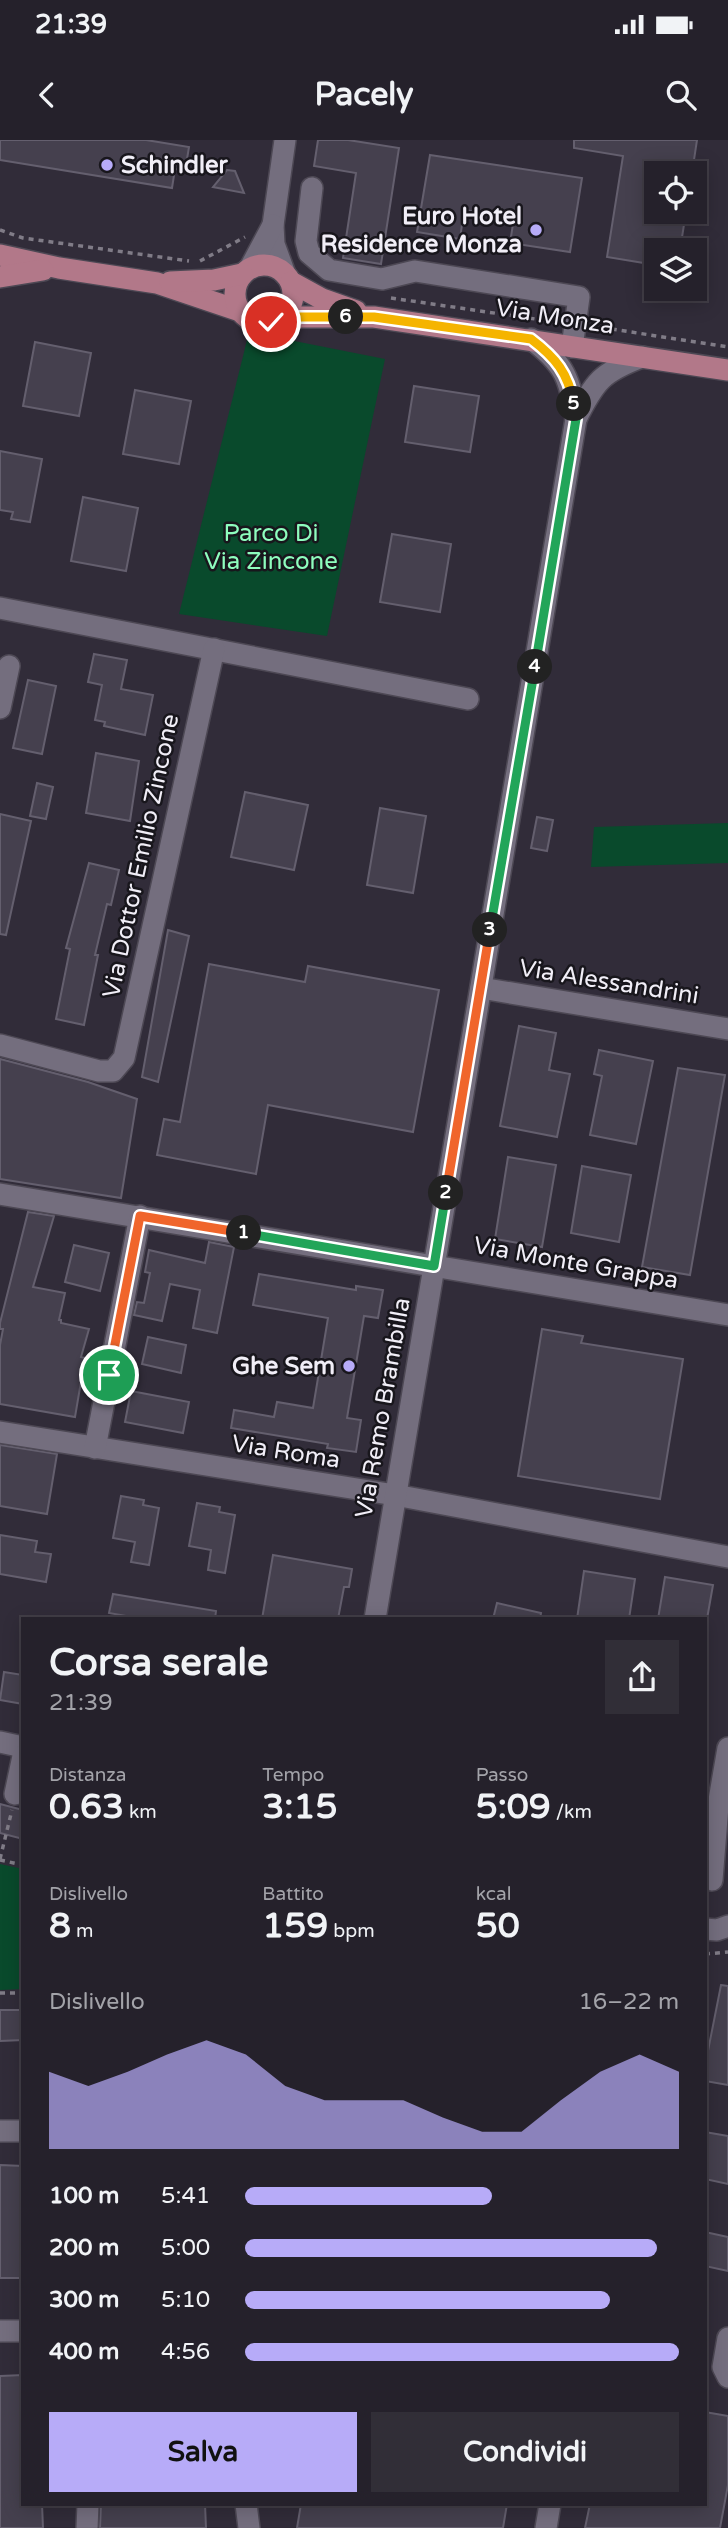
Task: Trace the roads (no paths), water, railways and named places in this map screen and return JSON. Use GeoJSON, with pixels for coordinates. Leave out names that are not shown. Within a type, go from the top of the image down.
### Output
{"type":"FeatureCollection","features":[{"type":"Feature","properties":{"kind":"main road"},"geometry":{"type":"LineString","coordinates":[[0,255],[59,268],[157,283],[240,311],[254,322],[276,320],[286,313],[293,292],[288,278],[268,265],[214,280],[157,283]]}},
{"type":"Feature","properties":{"kind":"main road"},"geometry":{"type":"LineString","coordinates":[[0,277],[59,268]]}},
{"type":"Feature","properties":{"kind":"main road"},"geometry":{"type":"LineString","coordinates":[[240,311],[234,291],[246,271]]}},
{"type":"Feature","properties":{"kind":"main road","name":"Via Monza"},"geometry":{"type":"LineString","coordinates":[[288,278],[322,299],[374,317]]}},
{"type":"Feature","properties":{"kind":"main road","name":"Via Monza"},"geometry":{"type":"LineString","coordinates":[[276,320],[374,317],[728,370]]}},
{"type":"Feature","properties":{"kind":"street"},"geometry":{"type":"LineString","coordinates":[[285,140],[273,225],[274,244],[288,278]]}},
{"type":"Feature","properties":{"kind":"street"},"geometry":{"type":"LineString","coordinates":[[312,188],[306,241],[309,253],[329,271],[382,279],[415,271],[579,297],[572,347]]}},
{"type":"Feature","properties":{"kind":"street"},"geometry":{"type":"LineString","coordinates":[[246,271],[273,225]]}},
{"type":"Feature","properties":{"kind":"street","name":"Via Remo Brambilla"},"geometry":{"type":"LineString","coordinates":[[531,339],[562,366],[571,390],[576,419]]}},
{"type":"Feature","properties":{"kind":"street","name":"Via Remo Brambilla"},"geometry":{"type":"LineString","coordinates":[[375,1617],[576,419],[600,379],[617,366],[642,357]]}},
{"type":"Feature","properties":{"kind":"street"},"geometry":{"type":"LineString","coordinates":[[0,608],[468,699]]}},
{"type":"Feature","properties":{"kind":"street","name":"Via Dottor Emilio Zincone"},"geometry":{"type":"LineString","coordinates":[[0,1045],[99,1071],[113,1071],[124,1058],[214,649]]}},
{"type":"Feature","properties":{"kind":"street"},"geometry":{"type":"LineString","coordinates":[[0,708],[9,666]]}},
{"type":"Feature","properties":{"kind":"street","name":"Via Alessandrini"},"geometry":{"type":"LineString","coordinates":[[481,988],[728,1029]]}},
{"type":"Feature","properties":{"kind":"street","name":"Via Monte Grappa"},"geometry":{"type":"LineString","coordinates":[[0,1194],[728,1315]]}},
{"type":"Feature","properties":{"kind":"street"},"geometry":{"type":"LineString","coordinates":[[95,1448],[140,1216]]}},
{"type":"Feature","properties":{"kind":"street","name":"Via Roma"},"geometry":{"type":"LineString","coordinates":[[0,1432],[395,1495],[728,1557]]}},
{"type":"Feature","properties":{"kind":"street"},"geometry":{"type":"LineString","coordinates":[[0,1742],[21,1747]]}},
{"type":"Feature","properties":{"kind":"street"},"geometry":{"type":"LineString","coordinates":[[715,1882],[718,1806],[728,1748]]}},
{"type":"Feature","properties":{"kind":"street"},"geometry":{"type":"LineString","coordinates":[[13,1796],[21,1764]]}},
{"type":"Feature","properties":{"kind":"street"},"geometry":{"type":"LineString","coordinates":[[707,1929],[717,1930],[728,1926]]}},
{"type":"Feature","properties":{"kind":"street"},"geometry":{"type":"LineString","coordinates":[[0,2131],[21,2131]]}},
{"type":"Feature","properties":{"kind":"street"},"geometry":{"type":"LineString","coordinates":[[0,2331],[21,2331]]}},
{"type":"Feature","properties":{"kind":"street"},"geometry":{"type":"LineString","coordinates":[[728,2338],[723,2367],[728,2376]]}},
{"type":"Feature","properties":{"kind":"street"},"geometry":{"type":"LineString","coordinates":[[88,2506],[88,2528]]}},
{"type":"Feature","properties":{"kind":"street"},"geometry":{"type":"LineString","coordinates":[[246,2506],[249,2528]]}},
{"type":"Feature","properties":{"kind":"street"},"geometry":{"type":"LineString","coordinates":[[546,2528],[550,2506]]}},
{"type":"Feature","properties":{"kind":"place","name":"Schindler"},"geometry":{"type":"Point","coordinates":[107,165]}},
{"type":"Feature","properties":{"kind":"place","name":"Euro Hotel Residence Monza"},"geometry":{"type":"Point","coordinates":[536,230]}},
{"type":"Feature","properties":{"kind":"place","name":"Ghe Sem"},"geometry":{"type":"Point","coordinates":[349,1366]}},
{"type":"Feature","properties":{"kind":"park label","name":"Parco Di Via Zincone"},"geometry":{"type":"Point","coordinates":[271,547]}}]}
